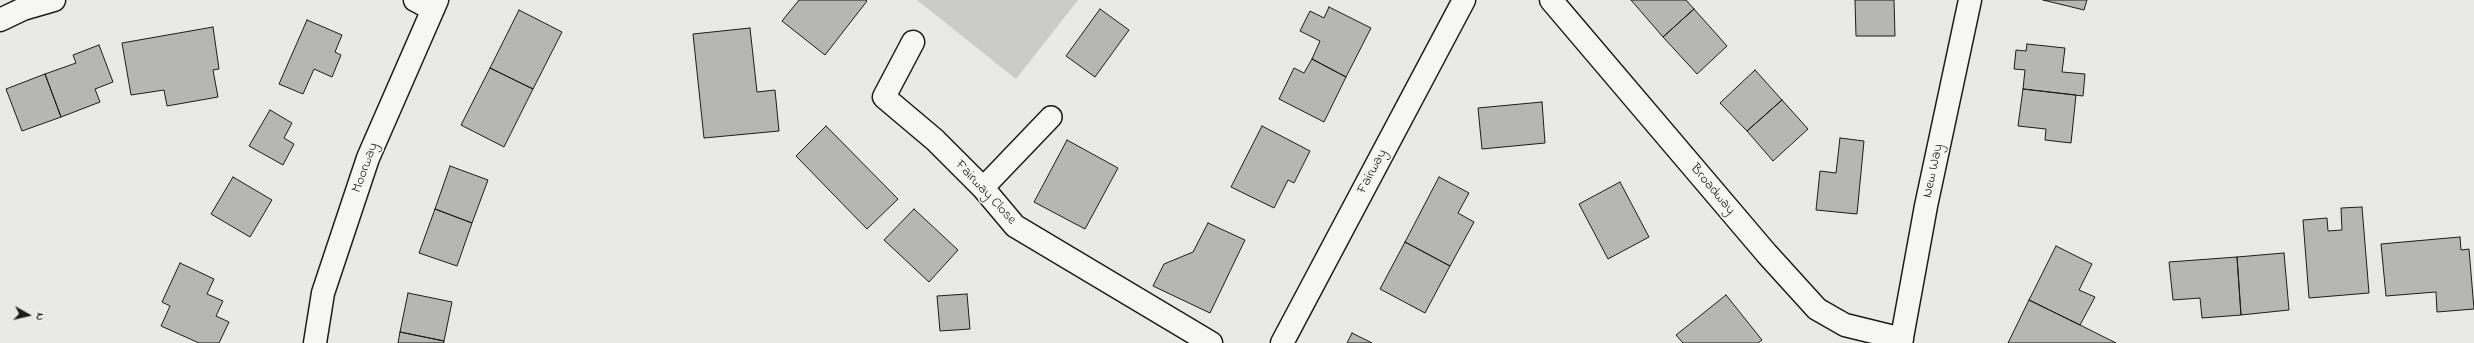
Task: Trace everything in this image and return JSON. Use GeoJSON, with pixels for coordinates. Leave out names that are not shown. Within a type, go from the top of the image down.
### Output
{"type":"FeatureCollection","features":[{"type":"Feature","properties":{"kind":"street"},"geometry":{"type":"LineString","coordinates":[[0,20],[22,5],[54,0]]}},
{"type":"Feature","properties":{"kind":"street","name":"Fairway"},"geometry":{"type":"LineString","coordinates":[[1282,343],[1464,0]]}},
{"type":"Feature","properties":{"kind":"street","name":"Broadway"},"geometry":{"type":"LineString","coordinates":[[1550,0],[1767,254],[1817,309],[1845,325],[1902,341]]}},
{"type":"Feature","properties":{"kind":"street","name":"New Way"},"geometry":{"type":"LineString","coordinates":[[1902,341],[1926,206],[1970,0]]}},
{"type":"Feature","properties":{"kind":"street","name":"Moorway"},"geometry":{"type":"LineString","coordinates":[[315,343],[323,293],[368,158],[428,3]]}},
{"type":"Feature","properties":{"kind":"street","name":"Fairway Close"},"geometry":{"type":"LineString","coordinates":[[912,42],[884,96],[935,140],[983,188],[1015,226],[1211,343]]}},
{"type":"Feature","properties":{"kind":"lane"},"geometry":{"type":"LineString","coordinates":[[983,188],[1051,117]]}},
{"type":"Feature","properties":{"kind":"shaded area"},"geometry":{"type":"Polygon","coordinates":[[[917,0],[1078,0],[1016,79],[917,0]]]}},
{"type":"Feature","properties":{"kind":"building"},"geometry":{"type":"Polygon","coordinates":[[[799,0],[867,1],[825,55],[782,21],[799,0]]]}},
{"type":"Feature","properties":{"kind":"building"},"geometry":{"type":"Polygon","coordinates":[[[1631,0],[1686,0],[1694,9],[1663,37],[1631,0]]]}},
{"type":"Feature","properties":{"kind":"building"},"geometry":{"type":"Polygon","coordinates":[[[1855,0],[1894,0],[1895,36],[1856,36],[1855,0]]]}},
{"type":"Feature","properties":{"kind":"building"},"geometry":{"type":"Polygon","coordinates":[[[2043,0],[2087,0],[2084,10],[2043,0]]]}},
{"type":"Feature","properties":{"kind":"building"},"geometry":{"type":"Polygon","coordinates":[[[1329,7],[1371,28],[1346,77],[1312,59],[1320,41],[1300,31],[1310,11],[1324,18],[1329,7]]]}},
{"type":"Feature","properties":{"kind":"building"},"geometry":{"type":"Polygon","coordinates":[[[1100,9],[1129,30],[1095,77],[1066,56],[1100,9]]]}},
{"type":"Feature","properties":{"kind":"building"},"geometry":{"type":"Polygon","coordinates":[[[1694,9],[1727,46],[1697,74],[1663,37],[1694,9]]]}},
{"type":"Feature","properties":{"kind":"building"},"geometry":{"type":"Polygon","coordinates":[[[519,10],[562,32],[533,89],[490,68],[519,10]]]}},
{"type":"Feature","properties":{"kind":"building"},"geometry":{"type":"Polygon","coordinates":[[[307,20],[342,35],[335,52],[341,55],[332,77],[314,69],[303,94],[279,84],[307,20]]]}},
{"type":"Feature","properties":{"kind":"building"},"geometry":{"type":"Polygon","coordinates":[[[213,27],[219,69],[213,70],[218,97],[167,106],[164,90],[131,95],[122,43],[213,27]]]}},
{"type":"Feature","properties":{"kind":"building"},"geometry":{"type":"Polygon","coordinates":[[[750,28],[757,92],[775,90],[779,131],[704,138],[693,34],[750,28]]]}},
{"type":"Feature","properties":{"kind":"building"},"geometry":{"type":"Polygon","coordinates":[[[2027,44],[2065,48],[2062,72],[2085,74],[2083,96],[2023,89],[2025,70],[2014,69],[2016,50],[2026,51],[2027,44]]]}},
{"type":"Feature","properties":{"kind":"building"},"geometry":{"type":"Polygon","coordinates":[[[99,45],[113,82],[95,89],[100,102],[61,117],[45,74],[76,63],[73,55],[99,45]]]}},
{"type":"Feature","properties":{"kind":"building"},"geometry":{"type":"Polygon","coordinates":[[[1312,59],[1346,77],[1324,122],[1279,99],[1294,68],[1304,73],[1312,59]]]}},
{"type":"Feature","properties":{"kind":"building"},"geometry":{"type":"Polygon","coordinates":[[[490,68],[533,89],[504,147],[461,125],[490,68]]]}},
{"type":"Feature","properties":{"kind":"building"},"geometry":{"type":"Polygon","coordinates":[[[1755,70],[1782,100],[1747,131],[1720,103],[1755,70]]]}},
{"type":"Feature","properties":{"kind":"building"},"geometry":{"type":"Polygon","coordinates":[[[45,74],[61,117],[22,131],[6,89],[45,74]]]}},
{"type":"Feature","properties":{"kind":"building"},"geometry":{"type":"Polygon","coordinates":[[[2023,89],[2076,95],[2071,143],[2045,140],[2046,129],[2018,126],[2023,89]]]}},
{"type":"Feature","properties":{"kind":"building"},"geometry":{"type":"Polygon","coordinates":[[[1782,100],[1808,129],[1773,161],[1747,131],[1782,100]]]}},
{"type":"Feature","properties":{"kind":"building"},"geometry":{"type":"Polygon","coordinates":[[[1542,102],[1545,143],[1482,149],[1478,108],[1542,102]]]}},
{"type":"Feature","properties":{"kind":"building"},"geometry":{"type":"Polygon","coordinates":[[[270,110],[292,123],[284,138],[294,144],[283,165],[249,146],[270,110]]]}},
{"type":"Feature","properties":{"kind":"building"},"geometry":{"type":"Polygon","coordinates":[[[826,126],[898,199],[867,229],[796,156],[826,126]]]}},
{"type":"Feature","properties":{"kind":"building"},"geometry":{"type":"Polygon","coordinates":[[[1262,126],[1310,151],[1294,183],[1288,180],[1274,208],[1231,187],[1262,126]]]}},
{"type":"Feature","properties":{"kind":"building"},"geometry":{"type":"Polygon","coordinates":[[[1840,138],[1864,141],[1857,214],[1816,210],[1820,171],[1836,173],[1840,138]]]}},
{"type":"Feature","properties":{"kind":"building"},"geometry":{"type":"Polygon","coordinates":[[[1067,140],[1118,168],[1085,229],[1034,202],[1067,140]]]}},
{"type":"Feature","properties":{"kind":"building"},"geometry":{"type":"Polygon","coordinates":[[[450,166],[488,180],[472,223],[435,209],[450,166]]]}},
{"type":"Feature","properties":{"kind":"building"},"geometry":{"type":"Polygon","coordinates":[[[233,177],[272,200],[250,237],[211,214],[233,177]]]}},
{"type":"Feature","properties":{"kind":"building"},"geometry":{"type":"Polygon","coordinates":[[[1439,177],[1469,193],[1458,213],[1474,222],[1450,266],[1405,242],[1439,177]]]}},
{"type":"Feature","properties":{"kind":"building"},"geometry":{"type":"Polygon","coordinates":[[[1620,182],[1649,237],[1608,259],[1579,204],[1620,182]]]}},
{"type":"Feature","properties":{"kind":"building"},"geometry":{"type":"Polygon","coordinates":[[[2362,207],[2369,293],[2309,298],[2303,220],[2327,218],[2328,231],[2342,230],[2341,208],[2362,207]]]}},
{"type":"Feature","properties":{"kind":"building"},"geometry":{"type":"Polygon","coordinates":[[[435,209],[472,223],[457,266],[419,253],[435,209]]]}},
{"type":"Feature","properties":{"kind":"building"},"geometry":{"type":"Polygon","coordinates":[[[914,209],[958,250],[929,282],[884,240],[914,209]]]}},
{"type":"Feature","properties":{"kind":"building"},"geometry":{"type":"Polygon","coordinates":[[[1208,223],[1245,240],[1210,313],[1153,286],[1164,264],[1193,252],[1208,223]]]}},
{"type":"Feature","properties":{"kind":"building"},"geometry":{"type":"Polygon","coordinates":[[[2460,237],[2461,250],[2469,249],[2474,309],[2437,312],[2436,292],[2386,296],[2381,244],[2460,237]]]}},
{"type":"Feature","properties":{"kind":"building"},"geometry":{"type":"Polygon","coordinates":[[[1405,242],[1450,266],[1425,313],[1380,289],[1405,242]]]}},
{"type":"Feature","properties":{"kind":"building"},"geometry":{"type":"Polygon","coordinates":[[[2056,246],[2092,264],[2079,290],[2095,297],[2080,325],[2029,300],[2056,246]]]}},
{"type":"Feature","properties":{"kind":"building"},"geometry":{"type":"Polygon","coordinates":[[[2284,253],[2289,310],[2241,315],[2237,257],[2284,253]]]}},
{"type":"Feature","properties":{"kind":"building"},"geometry":{"type":"Polygon","coordinates":[[[2237,257],[2241,315],[2202,318],[2200,298],[2173,300],[2169,262],[2237,257]]]}},
{"type":"Feature","properties":{"kind":"building"},"geometry":{"type":"Polygon","coordinates":[[[180,263],[214,279],[207,294],[223,301],[216,316],[229,322],[219,343],[199,343],[161,326],[170,306],[162,302],[180,263]]]}},
{"type":"Feature","properties":{"kind":"building"},"geometry":{"type":"Polygon","coordinates":[[[408,293],[452,302],[444,341],[400,332],[408,293]]]}},
{"type":"Feature","properties":{"kind":"building"},"geometry":{"type":"Polygon","coordinates":[[[967,294],[970,329],[940,331],[937,296],[967,294]]]}},
{"type":"Feature","properties":{"kind":"building"},"geometry":{"type":"Polygon","coordinates":[[[1726,295],[1762,340],[1758,343],[1683,343],[1676,335],[1726,295]]]}},
{"type":"Feature","properties":{"kind":"building"},"geometry":{"type":"Polygon","coordinates":[[[2029,300],[2080,325],[2116,343],[2008,343],[2029,300]]]}},
{"type":"Feature","properties":{"kind":"building"},"geometry":{"type":"Polygon","coordinates":[[[400,332],[444,341],[444,343],[398,343],[400,332]]]}},
{"type":"Feature","properties":{"kind":"building"},"geometry":{"type":"Polygon","coordinates":[[[1352,333],[1372,343],[1347,343],[1352,333]]]}}]}
